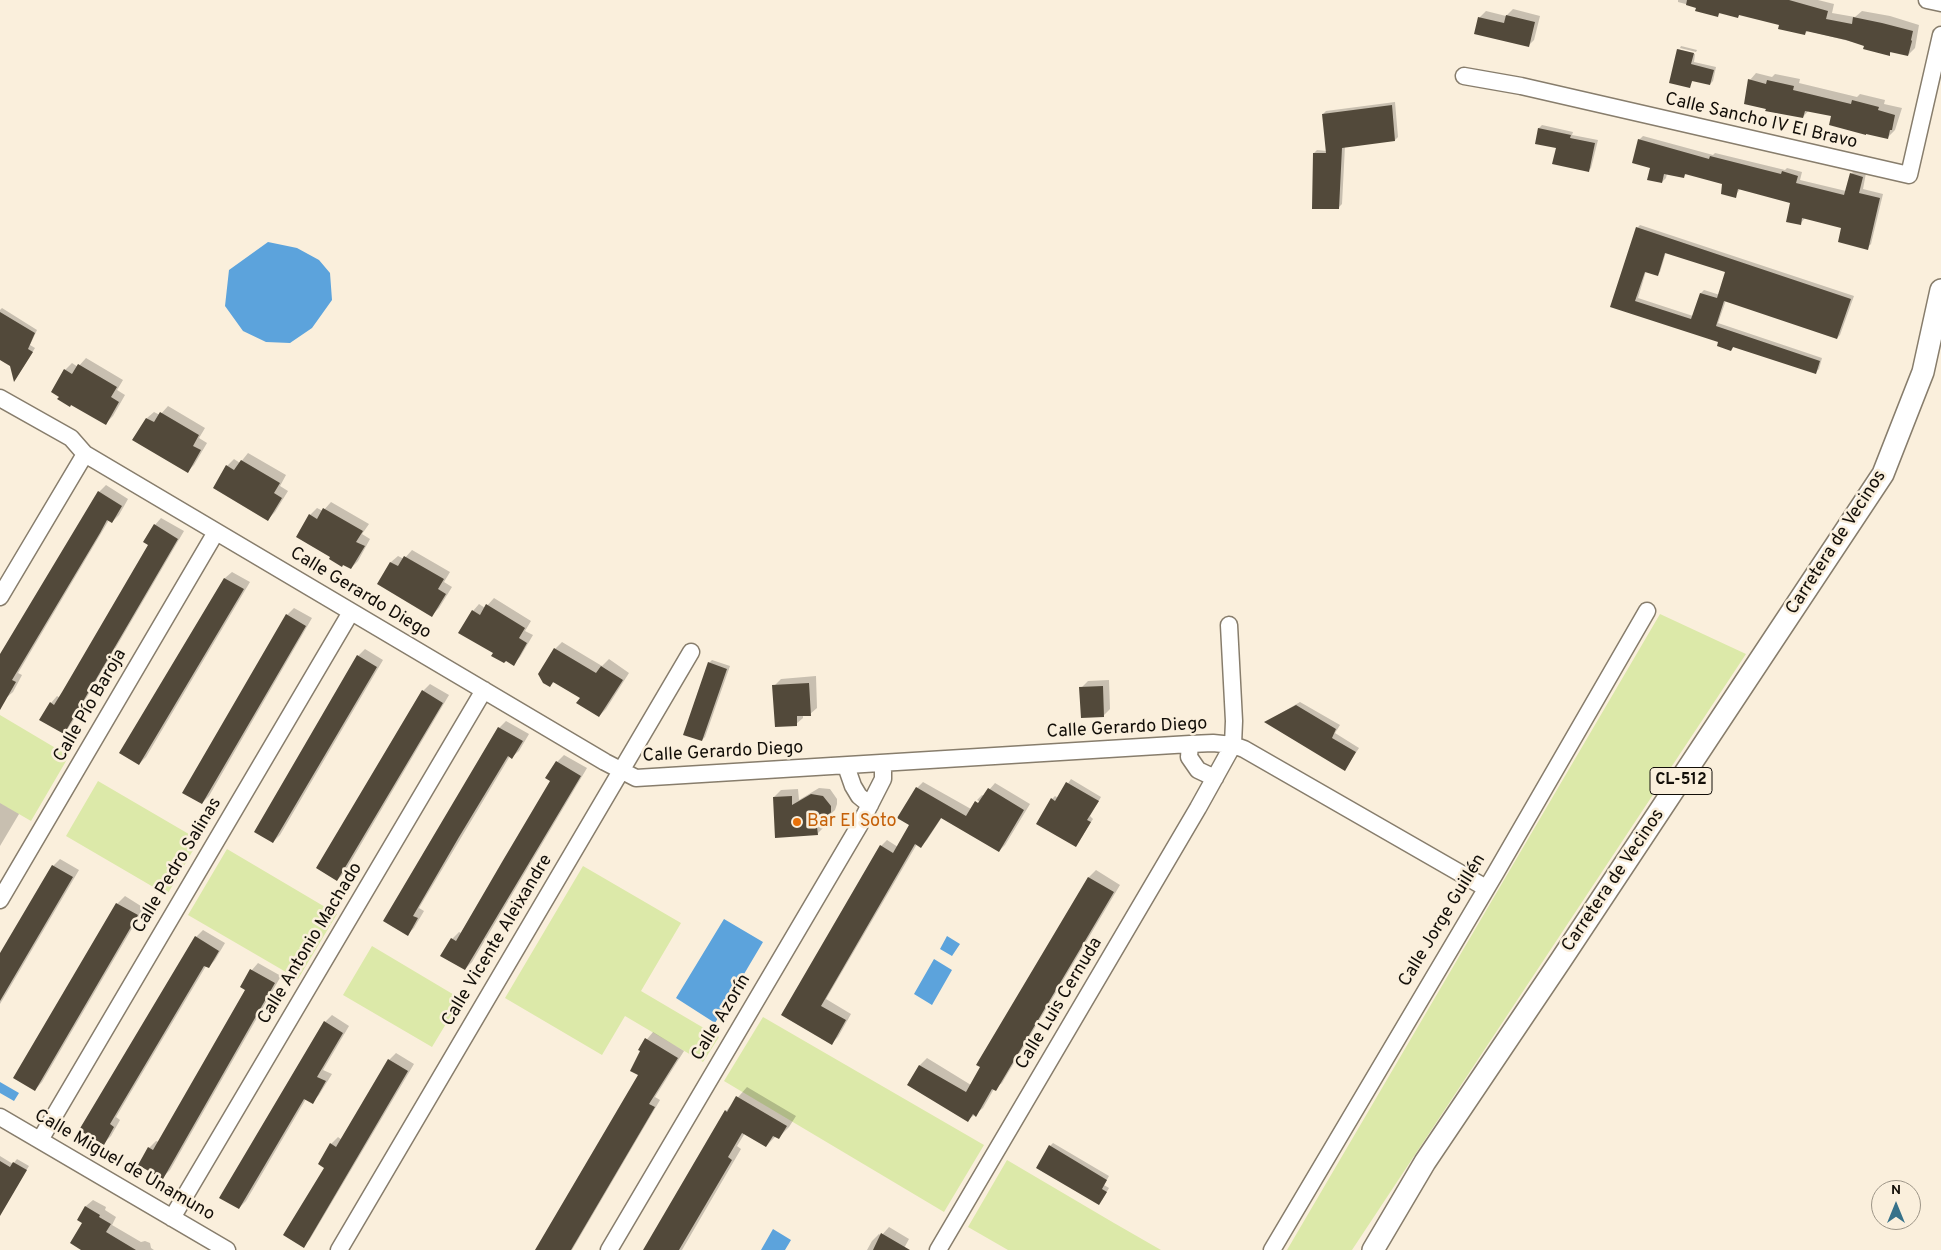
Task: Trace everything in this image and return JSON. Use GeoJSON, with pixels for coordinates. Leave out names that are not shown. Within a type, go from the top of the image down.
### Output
{"type":"FeatureCollection","features":[{"type":"Feature","properties":{"kind":"main road","name":"Carretera de Vecinos"},"geometry":{"type":"LineString","coordinates":[[1373,1250],[1425,1162],[1595,911],[1883,474],[1923,372],[1941,290]]}},
{"type":"Feature","properties":{"kind":"street"},"geometry":{"type":"LineString","coordinates":[[1927,0],[1941,3]]}},
{"type":"Feature","properties":{"kind":"street","name":"Calle Sancho IV El Bravo"},"geometry":{"type":"LineString","coordinates":[[1464,76],[1530,89],[1909,176],[1941,35]]}},
{"type":"Feature","properties":{"kind":"street","name":"Calle Gerardo Diego"},"geometry":{"type":"LineString","coordinates":[[0,398],[71,438],[85,454],[621,771],[636,778],[1190,744],[1213,743],[1233,745],[1244,749],[1486,888]]}},
{"type":"Feature","properties":{"kind":"street"},"geometry":{"type":"LineString","coordinates":[[0,597],[85,454]]}},
{"type":"Feature","properties":{"kind":"street","name":"Calle Pío Baroja"},"geometry":{"type":"LineString","coordinates":[[0,900],[216,532]]}},
{"type":"Feature","properties":{"kind":"street","name":"Calle Jorge Guillén"},"geometry":{"type":"LineString","coordinates":[[1272,1250],[1647,611]]}},
{"type":"Feature","properties":{"kind":"street","name":"Calle Pedro Salinas"},"geometry":{"type":"LineString","coordinates":[[40,1140],[351,612]]}},
{"type":"Feature","properties":{"kind":"street","name":"Calle Luis Cernuda"},"geometry":{"type":"LineString","coordinates":[[938,1250],[1233,745],[1234,721],[1229,625]]}},
{"type":"Feature","properties":{"kind":"street","name":"Calle Vicente Aleixandre"},"geometry":{"type":"LineString","coordinates":[[339,1250],[691,652]]}},
{"type":"Feature","properties":{"kind":"street","name":"Calle Antonio Machado"},"geometry":{"type":"LineString","coordinates":[[172,1218],[484,690]]}},
{"type":"Feature","properties":{"kind":"street"},"geometry":{"type":"LineString","coordinates":[[1190,744],[1189,757],[1198,770],[1215,778]]}},
{"type":"Feature","properties":{"kind":"street","name":"Calle Azorín"},"geometry":{"type":"LineString","coordinates":[[609,1250],[870,805],[884,779],[883,764]]}},
{"type":"Feature","properties":{"kind":"street"},"geometry":{"type":"LineString","coordinates":[[846,766],[853,786],[870,805]]}},
{"type":"Feature","properties":{"kind":"street","name":"Calle Miguel de Unamuno"},"geometry":{"type":"LineString","coordinates":[[0,1116],[227,1250]]}},
{"type":"Feature","properties":{"kind":"green space"},"geometry":{"type":"Polygon","coordinates":[[[1660,614],[1746,654],[1352,1250],[1287,1250],[1660,614]]]}},
{"type":"Feature","properties":{"kind":"green space"},"geometry":{"type":"Polygon","coordinates":[[[0,715],[69,756],[31,821],[0,803],[0,715]]]}},
{"type":"Feature","properties":{"kind":"green space"},"geometry":{"type":"Polygon","coordinates":[[[98,781],[199,840],[167,895],[66,836],[98,781]]]}},
{"type":"Feature","properties":{"kind":"green space"},"geometry":{"type":"Polygon","coordinates":[[[227,849],[337,914],[298,979],[188,915],[227,849]]]}},
{"type":"Feature","properties":{"kind":"green space"},"geometry":{"type":"Polygon","coordinates":[[[583,866],[681,923],[641,991],[719,1037],[703,1062],[625,1016],[602,1055],[505,998],[583,866]]]}},
{"type":"Feature","properties":{"kind":"green space"},"geometry":{"type":"Polygon","coordinates":[[[372,946],[461,999],[432,1047],[343,995],[372,946]]]}},
{"type":"Feature","properties":{"kind":"green space"},"geometry":{"type":"Polygon","coordinates":[[[763,1017],[984,1145],[944,1212],[724,1081],[763,1017]]]}},
{"type":"Feature","properties":{"kind":"green space"},"geometry":{"type":"Polygon","coordinates":[[[1007,1160],[1161,1250],[1008,1250],[968,1227],[1007,1160]]]}},
{"type":"Feature","properties":{"kind":"water"},"geometry":{"type":"Polygon","coordinates":[[[268,242],[297,248],[319,260],[330,273],[332,300],[312,328],[290,343],[266,342],[243,331],[225,306],[229,270],[268,242]]]}},
{"type":"Feature","properties":{"kind":"water"},"geometry":{"type":"Polygon","coordinates":[[[724,919],[763,942],[715,1023],[676,998],[724,919]]]}},
{"type":"Feature","properties":{"kind":"water"},"geometry":{"type":"Polygon","coordinates":[[[947,936],[960,944],[952,956],[940,949],[947,936]]]}},
{"type":"Feature","properties":{"kind":"water"},"geometry":{"type":"Polygon","coordinates":[[[934,959],[952,970],[932,1005],[914,994],[934,959]]]}},
{"type":"Feature","properties":{"kind":"water"},"geometry":{"type":"Polygon","coordinates":[[[0,1082],[19,1093],[14,1101],[0,1093],[0,1082]]]}},
{"type":"Feature","properties":{"kind":"water"},"geometry":{"type":"Polygon","coordinates":[[[773,1229],[791,1240],[785,1250],[761,1250],[773,1229]]]}},
{"type":"Feature","properties":{"kind":"building"},"geometry":{"type":"Polygon","coordinates":[[[1687,0],[1789,0],[1828,11],[1826,19],[1852,24],[1853,17],[1913,31],[1912,41],[1908,56],[1890,52],[1890,56],[1863,49],[1864,46],[1846,40],[1806,31],[1805,35],[1778,29],[1779,25],[1739,15],[1738,18],[1719,13],[1718,17],[1695,11],[1696,8],[1686,5],[1687,0]]]}},
{"type":"Feature","properties":{"kind":"building"},"geometry":{"type":"Polygon","coordinates":[[[1506,15],[1535,22],[1529,47],[1474,34],[1478,17],[1504,23],[1506,15]]]}},
{"type":"Feature","properties":{"kind":"building"},"geometry":{"type":"Polygon","coordinates":[[[1677,49],[1694,53],[1691,64],[1714,70],[1710,85],[1692,81],[1690,88],[1669,83],[1677,49]]]}},
{"type":"Feature","properties":{"kind":"building"},"geometry":{"type":"Polygon","coordinates":[[[1748,79],[1766,84],[1767,80],[1794,86],[1793,90],[1851,104],[1852,100],[1879,107],[1878,110],[1895,115],[1892,130],[1890,130],[1888,139],[1829,125],[1831,116],[1805,111],[1803,118],[1765,111],[1766,109],[1744,104],[1748,79]]]}},
{"type":"Feature","properties":{"kind":"building"},"geometry":{"type":"Polygon","coordinates":[[[1392,105],[1395,141],[1342,148],[1339,209],[1312,209],[1313,153],[1326,153],[1322,114],[1392,105]]]}},
{"type":"Feature","properties":{"kind":"building"},"geometry":{"type":"Polygon","coordinates":[[[1538,128],[1571,135],[1570,138],[1595,143],[1589,172],[1552,164],[1556,148],[1535,144],[1538,128]]]}},
{"type":"Feature","properties":{"kind":"building"},"geometry":{"type":"Polygon","coordinates":[[[1638,139],[1709,159],[1710,156],[1781,174],[1782,171],[1798,176],[1796,183],[1844,195],[1850,173],[1863,177],[1859,193],[1880,198],[1868,250],[1838,242],[1841,228],[1802,218],[1801,225],[1786,222],[1790,203],[1738,189],[1736,198],[1721,194],[1722,184],[1685,174],[1684,178],[1664,174],[1662,183],[1647,180],[1650,168],[1632,163],[1638,139]]]}},
{"type":"Feature","properties":{"kind":"building"},"geometry":{"type":"Polygon","coordinates":[[[1636,227],[1851,299],[1837,339],[1724,301],[1716,326],[1820,361],[1816,374],[1733,347],[1731,351],[1717,346],[1718,342],[1610,307],[1636,227]],[[1665,253],[1658,276],[1645,272],[1635,301],[1691,319],[1700,293],[1717,298],[1725,272],[1665,253]]]}},
{"type":"Feature","properties":{"kind":"building"},"geometry":{"type":"Polygon","coordinates":[[[0,312],[35,333],[28,349],[33,352],[14,382],[10,366],[0,360],[0,312]]]}},
{"type":"Feature","properties":{"kind":"building"},"geometry":{"type":"Polygon","coordinates":[[[78,364],[117,387],[111,397],[119,402],[106,425],[71,405],[70,407],[57,399],[59,397],[51,392],[64,369],[72,374],[78,364]]]}},
{"type":"Feature","properties":{"kind":"building"},"geometry":{"type":"Polygon","coordinates":[[[160,412],[199,435],[193,446],[201,450],[188,473],[132,440],[146,418],[154,422],[160,412]]]}},
{"type":"Feature","properties":{"kind":"building"},"geometry":{"type":"Polygon","coordinates":[[[241,460],[280,483],[274,493],[282,498],[268,521],[213,488],[226,465],[234,470],[241,460]]]}},
{"type":"Feature","properties":{"kind":"building"},"geometry":{"type":"Polygon","coordinates":[[[98,491],[122,506],[112,523],[107,520],[12,680],[16,682],[0,710],[0,654],[98,491]]]}},
{"type":"Feature","properties":{"kind":"building"},"geometry":{"type":"Polygon","coordinates":[[[323,508],[363,531],[356,542],[365,546],[351,569],[343,565],[342,567],[329,559],[330,557],[296,537],[309,514],[317,519],[323,508]]]}},
{"type":"Feature","properties":{"kind":"building"},"geometry":{"type":"Polygon","coordinates":[[[154,524],[178,539],[64,734],[39,720],[50,702],[54,705],[62,692],[148,545],[143,542],[154,524]]]}},
{"type":"Feature","properties":{"kind":"building"},"geometry":{"type":"Polygon","coordinates":[[[404,556],[444,579],[438,589],[446,594],[432,617],[377,584],[390,562],[398,566],[404,556]]]}},
{"type":"Feature","properties":{"kind":"building"},"geometry":{"type":"Polygon","coordinates":[[[224,578],[244,589],[139,765],[119,753],[224,578]]]}},
{"type":"Feature","properties":{"kind":"building"},"geometry":{"type":"Polygon","coordinates":[[[486,604],[525,628],[519,638],[527,643],[514,666],[491,656],[493,653],[458,633],[472,610],[480,615],[486,604]]]}},
{"type":"Feature","properties":{"kind":"building"},"geometry":{"type":"Polygon","coordinates":[[[286,614],[306,626],[202,804],[182,793],[286,614]]]}},
{"type":"Feature","properties":{"kind":"building"},"geometry":{"type":"Polygon","coordinates":[[[554,648],[596,673],[601,666],[623,680],[599,717],[576,703],[580,698],[553,682],[550,687],[543,683],[538,674],[554,648]]]}},
{"type":"Feature","properties":{"kind":"building"},"geometry":{"type":"Polygon","coordinates":[[[357,655],[377,667],[273,843],[254,832],[357,655]]]}},
{"type":"Feature","properties":{"kind":"building"},"geometry":{"type":"Polygon","coordinates":[[[708,662],[727,669],[702,741],[683,735],[708,662]]]}},
{"type":"Feature","properties":{"kind":"building"},"geometry":{"type":"Polygon","coordinates":[[[809,683],[811,716],[797,716],[797,726],[775,727],[772,685],[809,683]]]}},
{"type":"Feature","properties":{"kind":"building"},"geometry":{"type":"Polygon","coordinates":[[[1103,686],[1104,717],[1081,718],[1079,687],[1103,686]]]}},
{"type":"Feature","properties":{"kind":"building"},"geometry":{"type":"Polygon","coordinates":[[[422,690],[443,703],[337,881],[316,868],[422,690]]]}},
{"type":"Feature","properties":{"kind":"building"},"geometry":{"type":"Polygon","coordinates":[[[1296,705],[1336,729],[1332,738],[1356,752],[1345,771],[1264,722],[1296,705]]]}},
{"type":"Feature","properties":{"kind":"building"},"geometry":{"type":"Polygon","coordinates":[[[498,727],[523,741],[512,759],[508,756],[459,837],[413,916],[418,918],[408,936],[383,921],[498,727]]]}},
{"type":"Feature","properties":{"kind":"building"},"geometry":{"type":"Polygon","coordinates":[[[556,761],[581,776],[465,970],[440,956],[451,938],[456,941],[550,781],[545,778],[556,761]]]}},
{"type":"Feature","properties":{"kind":"building"},"geometry":{"type":"Polygon","coordinates":[[[1066,782],[1099,801],[1087,820],[1091,822],[1076,847],[1036,824],[1051,798],[1055,801],[1066,782]]]}},
{"type":"Feature","properties":{"kind":"building"},"geometry":{"type":"Polygon","coordinates":[[[916,787],[966,816],[975,801],[978,803],[988,788],[1024,810],[999,852],[941,818],[921,848],[915,844],[821,1006],[846,1020],[832,1045],[781,1015],[880,845],[893,853],[909,825],[897,818],[916,787]]]}},
{"type":"Feature","properties":{"kind":"building"},"geometry":{"type":"Polygon","coordinates":[[[811,794],[823,796],[831,806],[828,818],[817,827],[818,835],[775,838],[773,797],[792,796],[792,805],[811,794]]]}},
{"type":"Feature","properties":{"kind":"building"},"geometry":{"type":"Polygon","coordinates":[[[52,865],[73,877],[0,1001],[0,953],[52,865]]]}},
{"type":"Feature","properties":{"kind":"building"},"geometry":{"type":"Polygon","coordinates":[[[1088,877],[1114,892],[996,1091],[992,1089],[976,1117],[973,1114],[968,1122],[907,1085],[919,1065],[966,1092],[980,1067],[976,1065],[1088,877]]]}},
{"type":"Feature","properties":{"kind":"building"},"geometry":{"type":"Polygon","coordinates":[[[116,903],[138,915],[35,1091],[13,1078],[116,903]]]}},
{"type":"Feature","properties":{"kind":"building"},"geometry":{"type":"Polygon","coordinates":[[[195,936],[219,951],[209,968],[204,966],[110,1124],[114,1127],[104,1145],[79,1130],[195,936]]]}},
{"type":"Feature","properties":{"kind":"building"},"geometry":{"type":"Polygon","coordinates":[[[250,969],[275,983],[163,1179],[138,1165],[148,1147],[153,1150],[245,990],[240,987],[250,969]]]}},
{"type":"Feature","properties":{"kind":"building"},"geometry":{"type":"Polygon","coordinates":[[[324,1021],[343,1033],[317,1077],[326,1081],[313,1104],[304,1099],[239,1209],[219,1198],[324,1021]]]}},
{"type":"Feature","properties":{"kind":"building"},"geometry":{"type":"Polygon","coordinates":[[[645,1038],[678,1058],[649,1104],[655,1107],[571,1250],[535,1250],[638,1075],[630,1071],[645,1038]]]}},
{"type":"Feature","properties":{"kind":"building"},"geometry":{"type":"Polygon","coordinates":[[[388,1059],[408,1071],[304,1248],[283,1235],[324,1168],[318,1164],[330,1143],[336,1147],[388,1059]]]}},
{"type":"Feature","properties":{"kind":"building"},"geometry":{"type":"Polygon","coordinates":[[[736,1096],[787,1126],[779,1139],[773,1136],[766,1147],[742,1133],[728,1157],[732,1160],[679,1250],[643,1250],[725,1110],[727,1112],[736,1096]]]}},
{"type":"Feature","properties":{"kind":"building"},"geometry":{"type":"Polygon","coordinates":[[[1049,1145],[1107,1180],[1102,1189],[1107,1192],[1099,1205],[1036,1168],[1049,1145]]]}},
{"type":"Feature","properties":{"kind":"building"},"geometry":{"type":"Polygon","coordinates":[[[0,1161],[10,1167],[13,1162],[27,1170],[0,1216],[0,1161]]]}},
{"type":"Feature","properties":{"kind":"building"},"geometry":{"type":"Polygon","coordinates":[[[85,1206],[111,1224],[106,1232],[136,1250],[81,1250],[70,1243],[82,1223],[77,1220],[85,1206]]]}},
{"type":"Feature","properties":{"kind":"building"},"geometry":{"type":"Polygon","coordinates":[[[881,1233],[910,1250],[873,1250],[881,1233]]]}},
{"type":"Feature","properties":{"kind":"place","name":"Bar El Soto"},"geometry":{"type":"Point","coordinates":[797,822]}}]}
